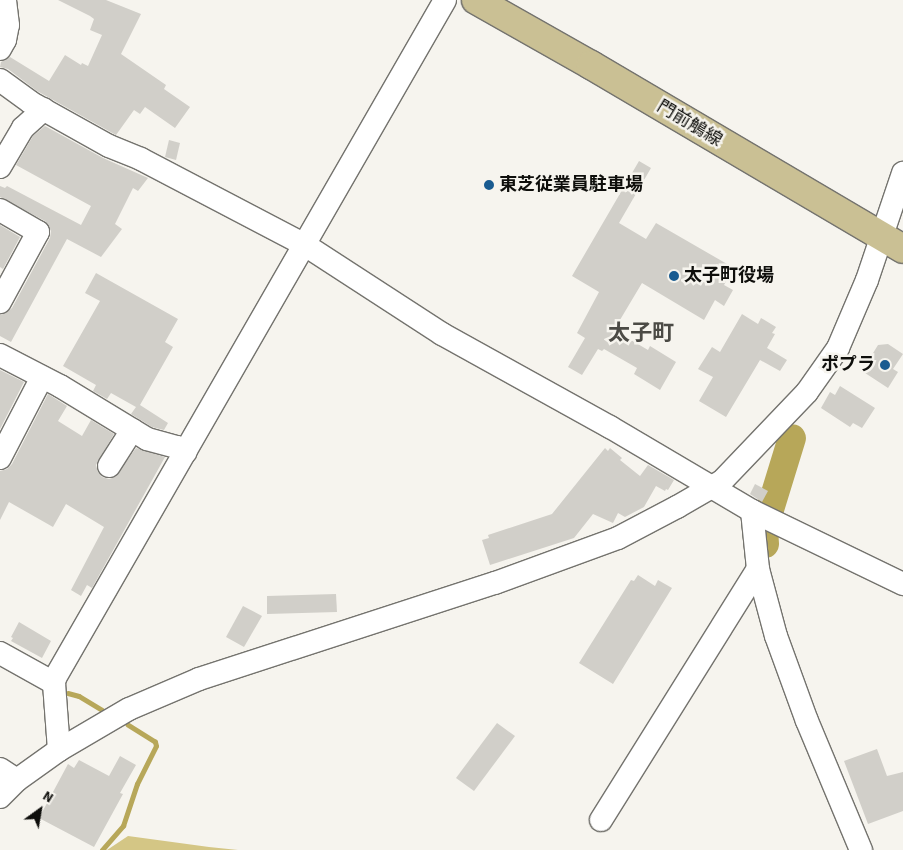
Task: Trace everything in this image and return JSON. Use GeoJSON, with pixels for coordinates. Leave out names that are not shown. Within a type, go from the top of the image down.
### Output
{"type":"FeatureCollection","features":[{"type":"Feature","properties":{"kind":"main road","name":"門前鵤線"},"geometry":{"type":"LineString","coordinates":[[476,0],[591,65],[892,243]]}},
{"type":"Feature","properties":{"kind":"street"},"geometry":{"type":"LineString","coordinates":[[0,49],[5,40],[8,25],[5,0]]}},
{"type":"Feature","properties":{"kind":"street"},"geometry":{"type":"LineString","coordinates":[[59,750],[54,683],[445,0]]}},
{"type":"Feature","properties":{"kind":"street"},"geometry":{"type":"LineString","coordinates":[[0,80],[109,146],[142,159],[305,245],[442,334],[761,516],[903,584]]}},
{"type":"Feature","properties":{"kind":"street"},"geometry":{"type":"LineString","coordinates":[[0,167],[23,128],[44,108]]}},
{"type":"Feature","properties":{"kind":"street"},"geometry":{"type":"LineString","coordinates":[[0,797],[9,774],[59,750],[129,709],[199,679],[495,583],[618,538],[722,481],[807,392],[838,348],[867,280],[892,243],[903,173]]}},
{"type":"Feature","properties":{"kind":"street"},"geometry":{"type":"LineString","coordinates":[[0,210],[38,232],[2,291]]}},
{"type":"Feature","properties":{"kind":"street"},"geometry":{"type":"LineString","coordinates":[[0,355],[42,377],[147,439],[177,447],[186,452]]}},
{"type":"Feature","properties":{"kind":"street"},"geometry":{"type":"LineString","coordinates":[[0,458],[42,377]]}},
{"type":"Feature","properties":{"kind":"street"},"geometry":{"type":"LineString","coordinates":[[109,466],[132,430]]}},
{"type":"Feature","properties":{"kind":"street"},"geometry":{"type":"LineString","coordinates":[[761,516],[758,569],[779,645],[807,722],[861,850]]}},
{"type":"Feature","properties":{"kind":"street"},"geometry":{"type":"LineString","coordinates":[[601,820],[758,569]]}},
{"type":"Feature","properties":{"kind":"street"},"geometry":{"type":"LineString","coordinates":[[0,653],[54,683]]}},
{"type":"Feature","properties":{"kind":"shaded area"},"geometry":{"type":"Polygon","coordinates":[[[128,836],[209,847],[238,850],[107,850],[128,836]]]}},
{"type":"Feature","properties":{"kind":"building"},"geometry":{"type":"Polygon","coordinates":[[[58,0],[106,0],[141,14],[121,54],[166,85],[164,89],[190,107],[175,128],[145,107],[140,114],[134,110],[116,135],[37,91],[8,69],[0,67],[1,62],[10,57],[49,81],[65,55],[81,65],[82,63],[88,66],[102,35],[90,30],[94,19],[58,0]]]}},
{"type":"Feature","properties":{"kind":"building"},"geometry":{"type":"Polygon","coordinates":[[[45,126],[103,158],[148,178],[138,191],[133,188],[115,224],[122,229],[101,257],[67,239],[11,342],[0,336],[0,315],[12,308],[50,238],[51,231],[45,221],[0,197],[0,186],[5,188],[7,186],[81,225],[91,206],[16,165],[33,136],[45,126]]]}},
{"type":"Feature","properties":{"kind":"building"},"geometry":{"type":"Polygon","coordinates":[[[169,140],[180,143],[176,160],[165,157],[169,140]]]}},
{"type":"Feature","properties":{"kind":"building"},"geometry":{"type":"Polygon","coordinates":[[[639,161],[651,168],[619,223],[646,239],[656,223],[734,268],[724,285],[733,290],[724,306],[715,300],[704,320],[642,283],[614,330],[648,350],[650,346],[676,362],[660,390],[634,374],[637,368],[604,349],[602,351],[598,349],[582,375],[568,367],[585,338],[577,333],[599,292],[572,276],[639,161]]]}},
{"type":"Feature","properties":{"kind":"building"},"geometry":{"type":"Polygon","coordinates":[[[0,225],[20,237],[3,269],[0,267],[0,225]]]}},
{"type":"Feature","properties":{"kind":"building"},"geometry":{"type":"Polygon","coordinates":[[[96,273],[178,319],[165,342],[173,347],[140,405],[168,423],[164,430],[152,427],[131,414],[136,407],[111,393],[107,399],[93,391],[96,385],[63,366],[100,301],[85,293],[96,273]]]}},
{"type":"Feature","properties":{"kind":"building"},"geometry":{"type":"Polygon","coordinates":[[[742,314],[758,324],[761,318],[776,327],[772,333],[775,334],[767,348],[787,360],[780,371],[760,360],[726,417],[699,401],[713,377],[698,369],[712,347],[720,352],[742,314]]]}},
{"type":"Feature","properties":{"kind":"building"},"geometry":{"type":"Polygon","coordinates":[[[888,344],[903,354],[893,369],[898,372],[888,388],[862,371],[878,345],[888,344]]]}},
{"type":"Feature","properties":{"kind":"building"},"geometry":{"type":"Polygon","coordinates":[[[0,370],[24,382],[0,429],[0,370]]]}},
{"type":"Feature","properties":{"kind":"building"},"geometry":{"type":"Polygon","coordinates":[[[840,386],[875,408],[862,428],[853,423],[850,427],[821,408],[830,392],[835,395],[840,386]]]}},
{"type":"Feature","properties":{"kind":"building"},"geometry":{"type":"Polygon","coordinates":[[[48,394],[67,406],[58,421],[82,436],[91,420],[114,434],[96,465],[102,477],[109,479],[115,477],[136,448],[165,457],[92,588],[87,585],[81,596],[71,590],[104,527],[66,504],[53,527],[9,502],[0,520],[0,471],[7,469],[12,464],[48,394]]]}},
{"type":"Feature","properties":{"kind":"building"},"geometry":{"type":"Polygon","coordinates":[[[605,448],[608,451],[610,448],[622,458],[620,460],[640,476],[648,465],[674,480],[668,490],[666,489],[665,491],[656,486],[644,507],[625,517],[618,513],[613,523],[593,514],[574,538],[490,565],[482,540],[489,538],[488,535],[552,514],[605,448]]]}},
{"type":"Feature","properties":{"kind":"building"},"geometry":{"type":"Polygon","coordinates":[[[755,484],[768,491],[762,502],[750,494],[755,484]]]}},
{"type":"Feature","properties":{"kind":"building"},"geometry":{"type":"Polygon","coordinates":[[[638,575],[655,586],[658,580],[672,588],[613,684],[579,663],[631,580],[634,581],[638,575]]]}},
{"type":"Feature","properties":{"kind":"building"},"geometry":{"type":"Polygon","coordinates":[[[336,594],[337,612],[267,614],[267,596],[336,594]]]}},
{"type":"Feature","properties":{"kind":"building"},"geometry":{"type":"Polygon","coordinates":[[[243,606],[262,616],[244,647],[226,637],[243,606]]]}},
{"type":"Feature","properties":{"kind":"building"},"geometry":{"type":"Polygon","coordinates":[[[19,622],[51,641],[42,658],[11,641],[13,638],[11,637],[19,622]]]}},
{"type":"Feature","properties":{"kind":"building"},"geometry":{"type":"Polygon","coordinates":[[[497,723],[515,736],[474,791],[456,778],[497,723]]]}},
{"type":"Feature","properties":{"kind":"building"},"geometry":{"type":"Polygon","coordinates":[[[877,749],[887,776],[903,772],[903,811],[868,824],[844,761],[877,749]]]}},
{"type":"Feature","properties":{"kind":"building"},"geometry":{"type":"Polygon","coordinates":[[[120,756],[136,765],[120,793],[123,794],[94,847],[39,818],[68,764],[74,768],[79,760],[109,776],[120,756]]]}},
{"type":"Feature","properties":{"kind":"waterway"},"geometry":{"type":"LineString","coordinates":[[765,544],[764,529],[792,438]]}},
{"type":"Feature","properties":{"kind":"waterway"},"geometry":{"type":"LineString","coordinates":[[68,693],[79,696],[102,710]]}},
{"type":"Feature","properties":{"kind":"waterway"},"geometry":{"type":"LineString","coordinates":[[102,850],[123,826],[137,784],[156,746],[155,742],[128,725]]}},
{"type":"Feature","properties":{"kind":"place","name":"東芝従業員駐車場"},"geometry":{"type":"Point","coordinates":[489,185]}},
{"type":"Feature","properties":{"kind":"place","name":"太子町役場"},"geometry":{"type":"Point","coordinates":[674,276]}},
{"type":"Feature","properties":{"kind":"place","name":"ポプラ"},"geometry":{"type":"Point","coordinates":[885,365]}},
{"type":"Feature","properties":{"kind":"district","name":"太子町"},"geometry":{"type":"Point","coordinates":[641,334]}}]}
